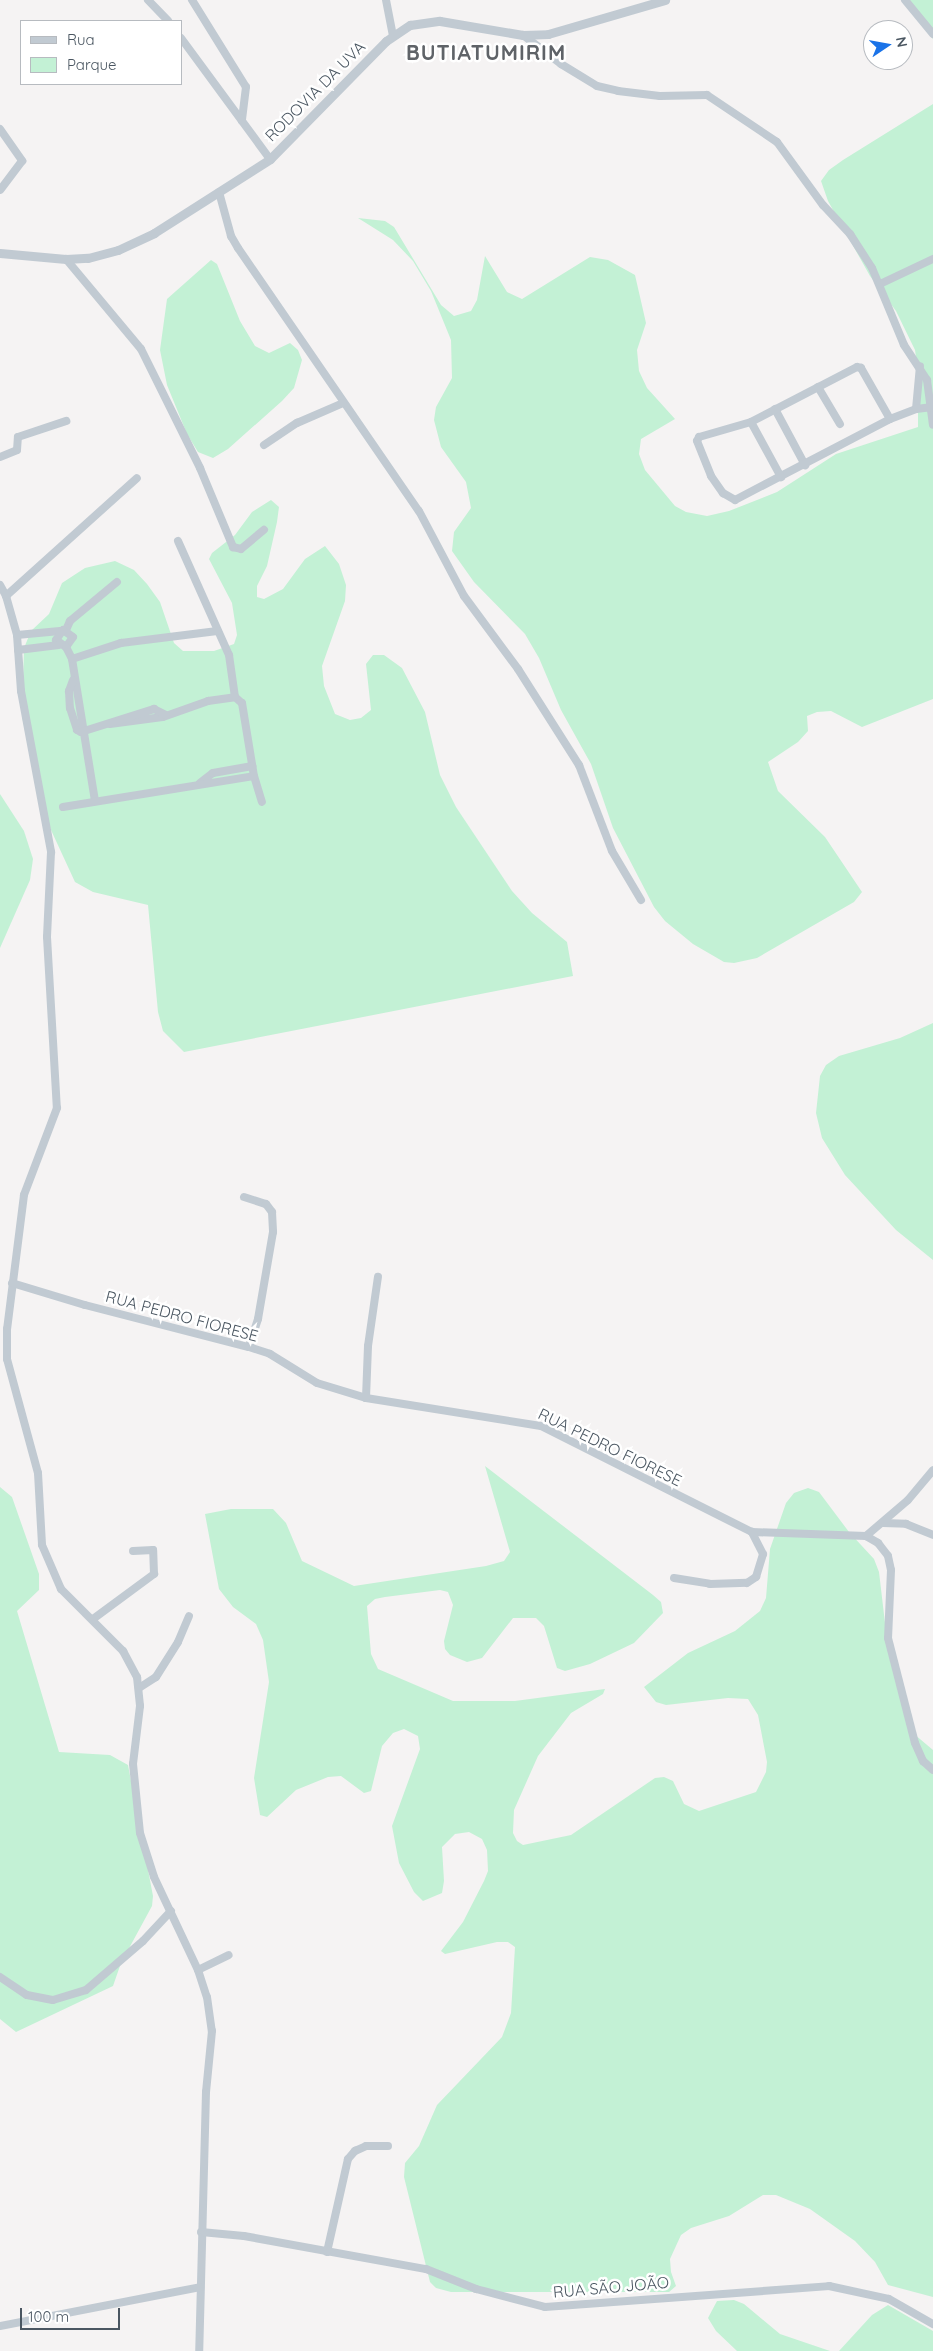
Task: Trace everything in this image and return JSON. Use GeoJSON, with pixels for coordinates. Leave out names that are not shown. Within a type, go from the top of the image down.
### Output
{"type":"FeatureCollection","features":[{"type":"Feature","properties":{"kind":"street"},"geometry":{"type":"LineString","coordinates":[[148,0],[167,20]]}},
{"type":"Feature","properties":{"kind":"street"},"geometry":{"type":"LineString","coordinates":[[192,0],[246,87],[242,120]]}},
{"type":"Feature","properties":{"kind":"street"},"geometry":{"type":"LineString","coordinates":[[386,0],[393,35]]}},
{"type":"Feature","properties":{"kind":"street","name":"RODOVIA DA UVA"},"geometry":{"type":"LineString","coordinates":[[0,253],[66,259],[88,258],[125,247],[219,192],[270,159],[393,35],[410,25],[427,21],[523,35],[563,31],[666,0]]}},
{"type":"Feature","properties":{"kind":"street"},"geometry":{"type":"LineString","coordinates":[[905,0],[933,34]]}},
{"type":"Feature","properties":{"kind":"street"},"geometry":{"type":"LineString","coordinates":[[523,35],[561,64],[608,90],[660,96],[707,95],[744,118],[784,151],[818,199],[862,251],[880,284],[904,345],[920,366],[927,380],[933,408],[933,426]]}},
{"type":"Feature","properties":{"kind":"street"},"geometry":{"type":"LineString","coordinates":[[182,39],[270,159]]}},
{"type":"Feature","properties":{"kind":"street"},"geometry":{"type":"LineString","coordinates":[[0,129],[22,161],[0,190]]}},
{"type":"Feature","properties":{"kind":"street"},"geometry":{"type":"LineString","coordinates":[[219,192],[231,236],[238,248],[342,403],[419,512],[464,596],[518,669],[579,764],[612,851],[642,900]]}},
{"type":"Feature","properties":{"kind":"street"},"geometry":{"type":"LineString","coordinates":[[880,284],[933,258]]}},
{"type":"Feature","properties":{"kind":"street"},"geometry":{"type":"LineString","coordinates":[[66,259],[140,349],[200,468],[233,547],[241,549],[264,530]]}},
{"type":"Feature","properties":{"kind":"street"},"geometry":{"type":"LineString","coordinates":[[916,409],[920,366]]}},
{"type":"Feature","properties":{"kind":"street"},"geometry":{"type":"LineString","coordinates":[[890,419],[861,368],[857,367],[751,422],[699,437],[700,454],[711,476],[723,493],[735,500],[890,419],[916,409],[933,408]]}},
{"type":"Feature","properties":{"kind":"street"},"geometry":{"type":"LineString","coordinates":[[818,387],[840,424]]}},
{"type":"Feature","properties":{"kind":"street"},"geometry":{"type":"LineString","coordinates":[[264,445],[297,423],[342,403]]}},
{"type":"Feature","properties":{"kind":"street"},"geometry":{"type":"LineString","coordinates":[[775,409],[805,465]]}},
{"type":"Feature","properties":{"kind":"street"},"geometry":{"type":"LineString","coordinates":[[0,457],[17,450],[18,438],[66,421]]}},
{"type":"Feature","properties":{"kind":"street"},"geometry":{"type":"LineString","coordinates":[[751,422],[781,476]]}},
{"type":"Feature","properties":{"kind":"street"},"geometry":{"type":"LineString","coordinates":[[6,596],[137,478]]}},
{"type":"Feature","properties":{"kind":"street"},"geometry":{"type":"LineString","coordinates":[[178,541],[229,655],[235,697],[242,703],[254,776],[262,802]]}},
{"type":"Feature","properties":{"kind":"street"},"geometry":{"type":"LineString","coordinates":[[117,582],[70,621],[56,638],[72,659],[73,680],[69,692],[70,708],[77,730],[82,732],[110,724],[114,726],[166,715],[208,701],[235,697]]}},
{"type":"Feature","properties":{"kind":"street"},"geometry":{"type":"LineString","coordinates":[[0,585],[6,596],[17,636],[21,691],[51,852],[47,937],[57,1108],[24,1195],[12,1283],[3,1330],[11,1379],[38,1473],[42,1545],[61,1589],[123,1651],[139,1688],[132,1764],[134,1793],[145,1852],[198,1970],[212,2031],[206,2092],[201,2232],[200,2351]]}},
{"type":"Feature","properties":{"kind":"street"},"geometry":{"type":"LineString","coordinates":[[17,636],[63,631],[73,640],[62,646],[18,650]]}},
{"type":"Feature","properties":{"kind":"street"},"geometry":{"type":"LineString","coordinates":[[72,659],[122,643],[217,631]]}},
{"type":"Feature","properties":{"kind":"street"},"geometry":{"type":"LineString","coordinates":[[34,633],[37,647]]}},
{"type":"Feature","properties":{"kind":"street"},"geometry":{"type":"LineString","coordinates":[[82,732],[94,801]]}},
{"type":"Feature","properties":{"kind":"street"},"geometry":{"type":"LineString","coordinates":[[200,783],[213,773],[252,766]]}},
{"type":"Feature","properties":{"kind":"street"},"geometry":{"type":"LineString","coordinates":[[63,807],[200,783],[254,776]]}},
{"type":"Feature","properties":{"kind":"street"},"geometry":{"type":"LineString","coordinates":[[244,1197],[266,1204],[272,1212],[273,1232],[258,1319],[249,1347]]}},
{"type":"Feature","properties":{"kind":"street"},"geometry":{"type":"LineString","coordinates":[[366,1398],[368,1346],[378,1277]]}},
{"type":"Feature","properties":{"kind":"street","name":"RUA PEDRO FIORESE"},"geometry":{"type":"LineString","coordinates":[[12,1283],[85,1306],[249,1347],[270,1354],[316,1384],[366,1398],[541,1426],[752,1532],[866,1536]]}},
{"type":"Feature","properties":{"kind":"street"},"geometry":{"type":"LineString","coordinates":[[933,1470],[883,1523],[866,1536],[878,1543],[888,1556],[891,1570],[888,1638],[914,1743],[923,1761],[933,1770]]}},
{"type":"Feature","properties":{"kind":"street"},"geometry":{"type":"LineString","coordinates":[[883,1523],[906,1524],[933,1535]]}},
{"type":"Feature","properties":{"kind":"street"},"geometry":{"type":"LineString","coordinates":[[674,1578],[710,1584],[747,1583],[756,1577],[763,1554],[752,1532]]}},
{"type":"Feature","properties":{"kind":"street"},"geometry":{"type":"LineString","coordinates":[[93,1620],[154,1574],[153,1550],[133,1551]]}},
{"type":"Feature","properties":{"kind":"street"},"geometry":{"type":"LineString","coordinates":[[139,1688],[156,1677],[178,1642],[189,1616]]}},
{"type":"Feature","properties":{"kind":"street"},"geometry":{"type":"LineString","coordinates":[[0,1977],[27,1995],[53,2000],[86,1990],[143,1941],[170,1911]]}},
{"type":"Feature","properties":{"kind":"street"},"geometry":{"type":"LineString","coordinates":[[198,1970],[229,1955]]}},
{"type":"Feature","properties":{"kind":"street"},"geometry":{"type":"LineString","coordinates":[[327,2252],[348,2159],[355,2150],[366,2146],[388,2146]]}},
{"type":"Feature","properties":{"kind":"street","name":"RUA SÃO JOÃO"},"geometry":{"type":"LineString","coordinates":[[201,2232],[244,2236],[426,2269],[476,2289],[545,2307],[829,2286],[889,2299],[933,2324]]}},
{"type":"Feature","properties":{"kind":"street"},"geometry":{"type":"LineString","coordinates":[[0,2326],[200,2287]]}},
{"type":"Feature","properties":{"kind":"green space"},"geometry":{"type":"Polygon","coordinates":[[[904,0],[933,0],[933,39],[917,18],[904,0]]]}},
{"type":"Feature","properties":{"kind":"green space"},"geometry":{"type":"Polygon","coordinates":[[[933,104],[933,699],[862,727],[831,711],[817,712],[807,716],[808,731],[798,742],[768,762],[778,791],[825,837],[862,892],[854,902],[757,958],[734,963],[724,962],[693,944],[665,921],[654,907],[613,828],[591,764],[561,710],[539,658],[525,634],[474,582],[452,551],[454,532],[471,508],[466,482],[441,447],[434,420],[436,407],[452,378],[451,340],[431,291],[413,261],[393,240],[358,218],[385,221],[394,227],[441,305],[454,316],[471,311],[477,300],[485,256],[507,292],[522,299],[590,257],[608,260],[635,275],[646,323],[637,350],[639,371],[647,388],[675,419],[641,439],[639,454],[645,470],[675,506],[686,512],[707,516],[729,511],[777,492],[836,454],[918,427],[918,371],[915,350],[896,311],[870,276],[828,201],[821,181],[829,170],[843,160],[933,104]]]}},
{"type":"Feature","properties":{"kind":"green space"},"geometry":{"type":"Polygon","coordinates":[[[211,260],[217,264],[240,321],[255,346],[269,353],[290,343],[298,350],[302,360],[294,388],[228,449],[213,458],[198,452],[187,434],[167,385],[160,350],[167,299],[211,260]]]}},
{"type":"Feature","properties":{"kind":"green space"},"geometry":{"type":"Polygon","coordinates":[[[271,500],[279,507],[277,522],[267,566],[257,586],[257,597],[264,599],[283,589],[305,559],[325,546],[339,564],[346,585],[345,601],[322,666],[324,686],[335,714],[350,720],[361,718],[371,710],[366,664],[373,655],[384,655],[402,668],[425,712],[440,775],[456,807],[512,891],[532,913],[567,942],[573,976],[184,1052],[163,1031],[158,1012],[148,905],[93,892],[75,882],[45,817],[22,717],[24,648],[31,631],[49,614],[62,583],[85,568],[115,561],[134,570],[147,584],[160,602],[174,643],[183,651],[214,651],[234,644],[237,635],[232,603],[209,559],[212,553],[235,535],[252,512],[271,500]]]}},
{"type":"Feature","properties":{"kind":"green space"},"geometry":{"type":"Polygon","coordinates":[[[0,794],[24,831],[33,859],[30,880],[0,948],[0,794]]]}},
{"type":"Feature","properties":{"kind":"green space"},"geometry":{"type":"Polygon","coordinates":[[[933,1023],[933,1260],[896,1230],[845,1175],[822,1138],[816,1113],[820,1076],[826,1065],[839,1056],[900,1038],[933,1023]]]}},
{"type":"Feature","properties":{"kind":"green space"},"geometry":{"type":"Polygon","coordinates":[[[485,1466],[653,1595],[661,1602],[663,1613],[634,1643],[590,1664],[565,1671],[557,1668],[544,1626],[536,1618],[513,1618],[482,1658],[467,1662],[450,1655],[445,1649],[444,1641],[453,1605],[448,1592],[440,1590],[385,1597],[375,1599],[367,1606],[371,1654],[378,1669],[453,1701],[515,1701],[605,1689],[603,1694],[571,1713],[538,1756],[514,1810],[513,1833],[517,1841],[523,1845],[571,1835],[655,1778],[664,1777],[673,1781],[684,1804],[699,1811],[756,1792],[766,1772],[767,1762],[758,1715],[748,1699],[728,1698],[666,1705],[656,1702],[644,1687],[688,1653],[735,1631],[760,1611],[766,1598],[770,1549],[786,1503],[794,1493],[808,1488],[819,1492],[849,1532],[874,1559],[879,1572],[887,1640],[914,1734],[933,1750],[933,2297],[888,2285],[875,2262],[855,2241],[810,2209],[776,2195],[763,2195],[729,2216],[691,2228],[681,2235],[670,2259],[671,2272],[676,2286],[669,2292],[451,2292],[436,2288],[430,2282],[404,2177],[405,2163],[419,2146],[437,2105],[502,2037],[511,2013],[515,1947],[508,1942],[497,1942],[445,1954],[441,1951],[463,1922],[484,1881],[488,1871],[487,1850],[482,1839],[469,1832],[455,1834],[442,1847],[444,1881],[442,1893],[423,1901],[414,1892],[399,1863],[392,1826],[420,1749],[418,1736],[404,1729],[393,1733],[382,1746],[371,1791],[364,1793],[341,1776],[328,1777],[296,1790],[267,1817],[260,1815],[254,1778],[269,1682],[263,1640],[256,1624],[233,1607],[219,1589],[205,1514],[231,1509],[273,1509],[286,1523],[302,1561],[354,1586],[486,1566],[504,1561],[510,1552],[485,1466]]]}},
{"type":"Feature","properties":{"kind":"green space"},"geometry":{"type":"Polygon","coordinates":[[[0,1487],[12,1497],[39,1574],[39,1590],[17,1611],[59,1752],[110,1755],[128,1765],[153,1896],[152,1906],[121,1963],[113,1986],[16,2032],[0,2019],[0,1487]]]}},
{"type":"Feature","properties":{"kind":"green space"},"geometry":{"type":"Polygon","coordinates":[[[734,2300],[744,2304],[780,2334],[830,2351],[737,2351],[716,2331],[708,2318],[717,2301],[734,2300]]]}},
{"type":"Feature","properties":{"kind":"green space"},"geometry":{"type":"Polygon","coordinates":[[[888,2305],[933,2331],[933,2351],[839,2351],[872,2315],[888,2305]]]}},
{"type":"Feature","properties":{"kind":"district","name":"BUTIATUMIRIM"},"geometry":{"type":"Point","coordinates":[486,52]}}]}
